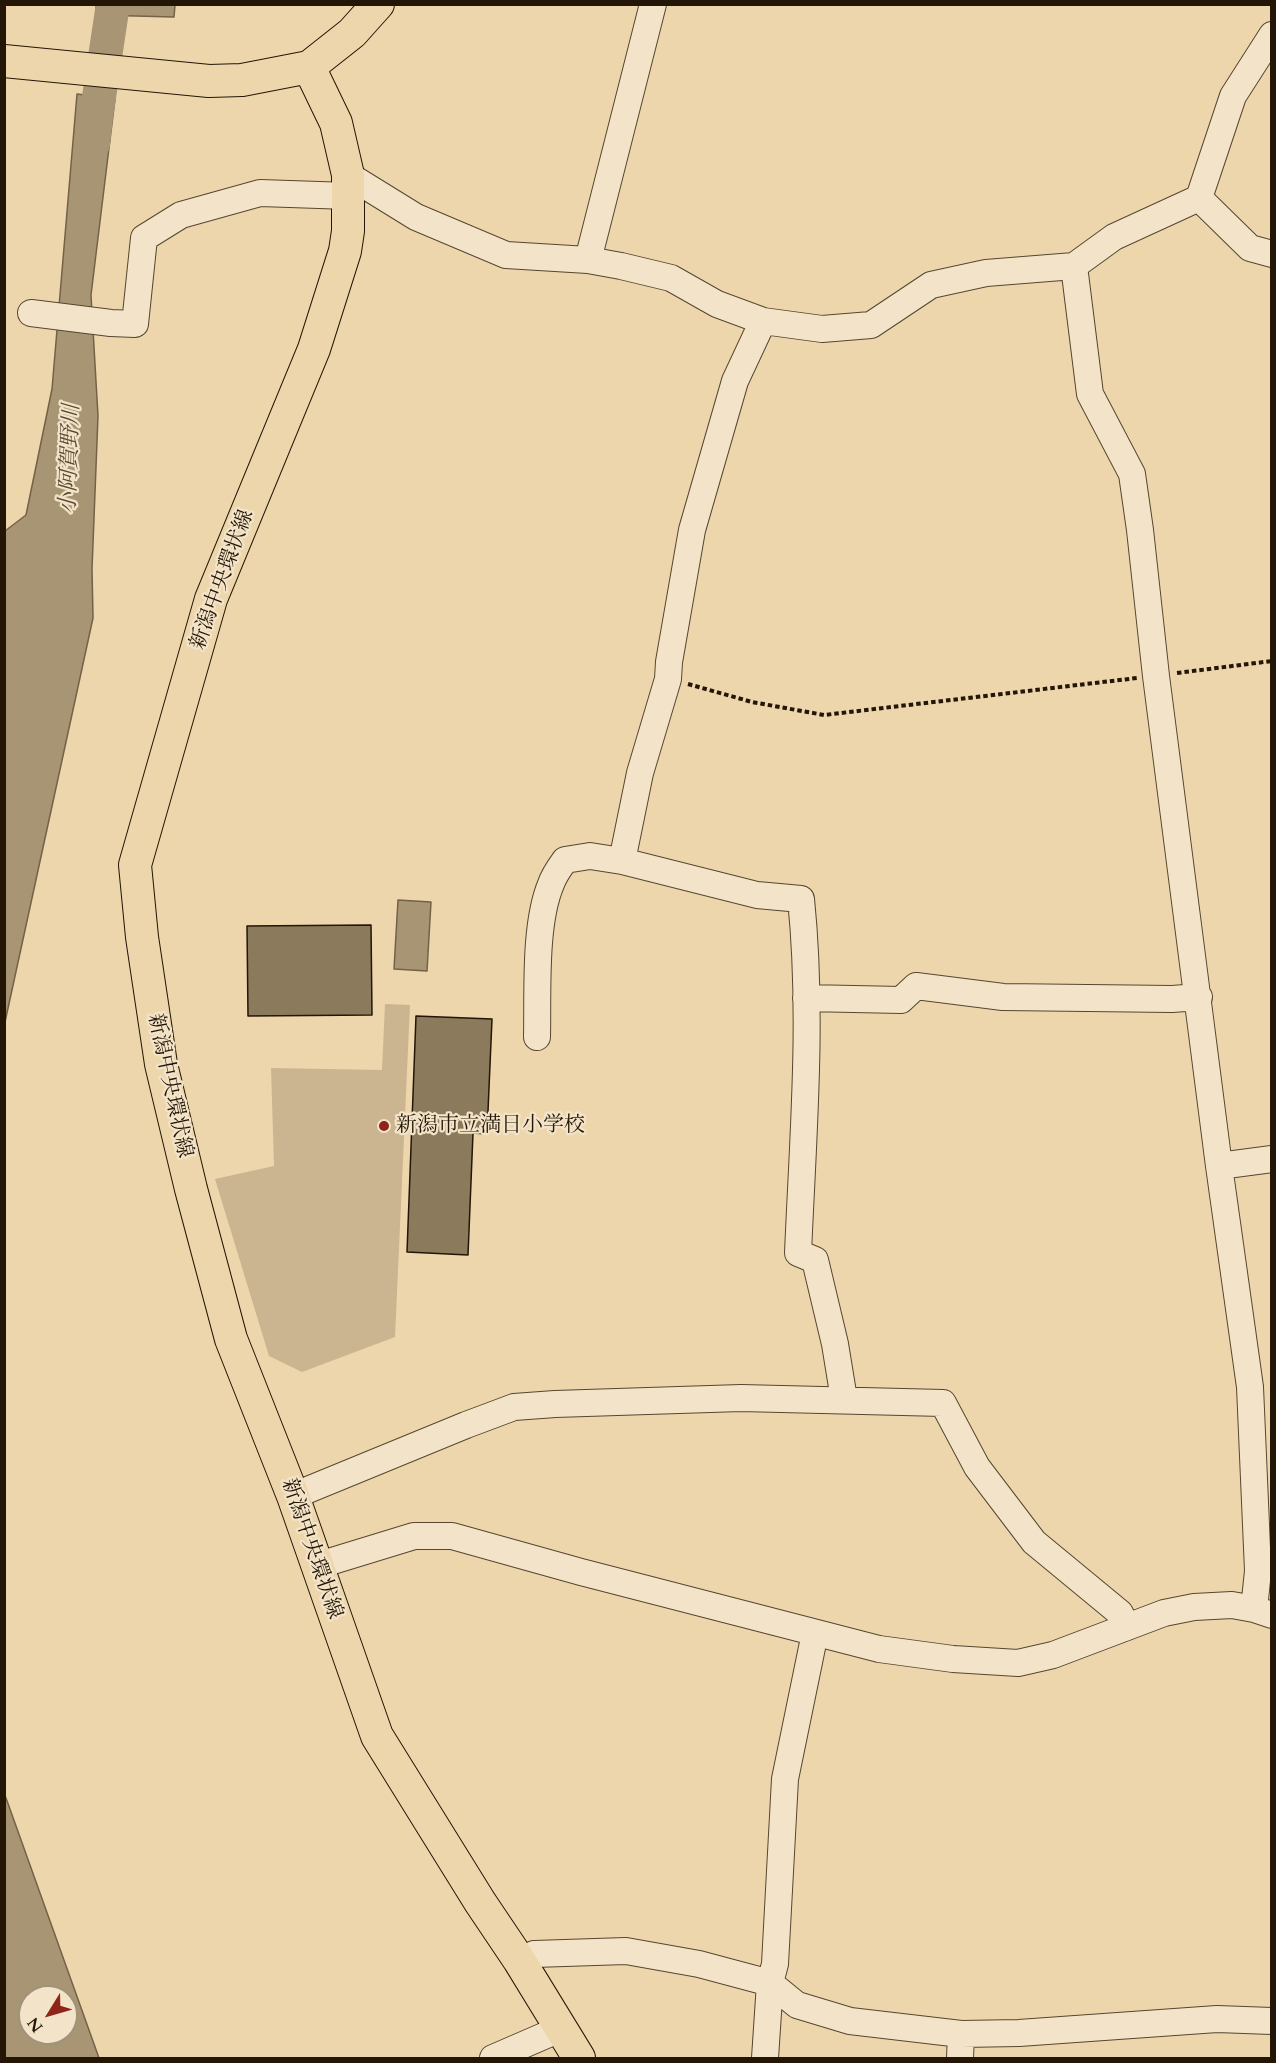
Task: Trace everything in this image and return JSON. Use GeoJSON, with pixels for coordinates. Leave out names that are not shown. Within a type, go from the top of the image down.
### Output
{"type":"FeatureCollection","features":[{"type":"Feature","properties":{"kind":"main road"},"geometry":{"type":"LineString","coordinates":[[16,62],[209,81],[242,80],[309,67],[352,33],[378,4]]}},
{"type":"Feature","properties":{"kind":"main road","name":"新潟中央環状線"},"geometry":{"type":"LineString","coordinates":[[309,67],[336,123],[349,185],[348,231],[342,262],[314,349],[211,599],[135,865],[142,937],[161,1064],[231,1339],[293,1496],[377,1736],[579,2058]]}},
{"type":"Feature","properties":{"kind":"street"},"geometry":{"type":"LineString","coordinates":[[588,260],[653,4]]}},
{"type":"Feature","properties":{"kind":"street"},"geometry":{"type":"LineString","coordinates":[[31,313],[135,324],[144,238],[182,215],[260,193],[349,185],[416,218],[506,255],[588,260],[671,278],[717,304],[763,321],[822,328],[871,326],[931,285],[986,273],[1074,266],[1114,237],[1199,198],[1233,96],[1272,35]]}},
{"type":"Feature","properties":{"kind":"street"},"geometry":{"type":"LineString","coordinates":[[1199,198],[1264,247]]}},
{"type":"Feature","properties":{"kind":"street"},"geometry":{"type":"LineString","coordinates":[[316,1566],[414,1536],[452,1536],[814,1634],[879,1648],[953,1659],[1018,1664],[1053,1655],[1164,1613],[1194,1606],[1232,1605],[1263,1612],[1258,1570],[1250,1386],[1219,1166],[1132,474],[1090,394],[1074,266]]}},
{"type":"Feature","properties":{"kind":"street"},"geometry":{"type":"LineString","coordinates":[[622,861],[640,773],[668,679],[692,530],[735,381],[763,321]]}},
{"type":"Feature","properties":{"kind":"street"},"geometry":{"type":"LineString","coordinates":[[537,1037],[538,965],[543,913],[551,884],[565,860],[590,856],[622,861],[757,895],[801,899],[806,998],[805,1098],[798,1253],[815,1260],[835,1344],[844,1399]]}},
{"type":"Feature","properties":{"kind":"street"},"geometry":{"type":"LineString","coordinates":[[806,998],[901,1000],[916,986],[1003,998],[1172,999],[1198,997]]}},
{"type":"Feature","properties":{"kind":"street"},"geometry":{"type":"LineString","coordinates":[[1219,1166],[1272,1160]]}},
{"type":"Feature","properties":{"kind":"street"},"geometry":{"type":"LineString","coordinates":[[293,1496],[514,1407],[567,1403],[741,1398],[943,1403],[977,1467],[1034,1542],[1120,1613],[1128,1627]]}},
{"type":"Feature","properties":{"kind":"street"},"geometry":{"type":"LineString","coordinates":[[765,2058],[770,1983],[775,1964],[785,1779],[814,1634]]}},
{"type":"Feature","properties":{"kind":"street"},"geometry":{"type":"LineString","coordinates":[[519,1960],[534,1954],[626,1951],[699,1964],[770,1983],[797,2005],[850,2021],[961,2046],[1019,2033],[1217,2019],[1272,2021]]}},
{"type":"Feature","properties":{"kind":"street"},"geometry":{"type":"LineString","coordinates":[[493,2058],[560,2029]]}},
{"type":"Feature","properties":{"kind":"path"},"geometry":{"type":"LineString","coordinates":[[668,679],[753,702],[824,715],[1272,661]]}},
{"type":"Feature","properties":{"kind":"shaded area"},"geometry":{"type":"Polygon","coordinates":[[[385,1004],[410,1005],[395,1337],[302,1372],[269,1356],[215,1179],[274,1166],[271,1068],[382,1070],[385,1004]]]}},
{"type":"Feature","properties":{"kind":"water"},"geometry":{"type":"Polygon","coordinates":[[[96,4],[175,5],[174,17],[96,15],[96,4]]]}},
{"type":"Feature","properties":{"kind":"water"},"geometry":{"type":"Polygon","coordinates":[[[77,94],[115,99],[91,295],[98,416],[92,569],[93,618],[5,1022],[5,531],[26,515],[52,389],[77,94]]]}},
{"type":"Feature","properties":{"kind":"water"},"geometry":{"type":"Polygon","coordinates":[[[398,900],[431,902],[427,971],[394,969],[398,900]]]}},
{"type":"Feature","properties":{"kind":"water"},"geometry":{"type":"Polygon","coordinates":[[[4,1793],[73,1985],[18,1985],[18,2045],[78,2045],[78,1999],[99,2058],[5,2058],[4,1793]]]}},
{"type":"Feature","properties":{"kind":"building"},"geometry":{"type":"Polygon","coordinates":[[[371,925],[372,1015],[248,1016],[247,926],[371,925]]]}},
{"type":"Feature","properties":{"kind":"building"},"geometry":{"type":"Polygon","coordinates":[[[416,1016],[492,1019],[487,1134],[473,1133],[468,1255],[407,1252],[416,1016]]]}},
{"type":"Feature","properties":{"kind":"waterway","name":"小阿賀野川"},"geometry":{"type":"LineString","coordinates":[[93,144],[113,4]]}},
{"type":"Feature","properties":{"kind":"place","name":"新潟市立満日小学校"},"geometry":{"type":"Point","coordinates":[384,1126]}}]}
